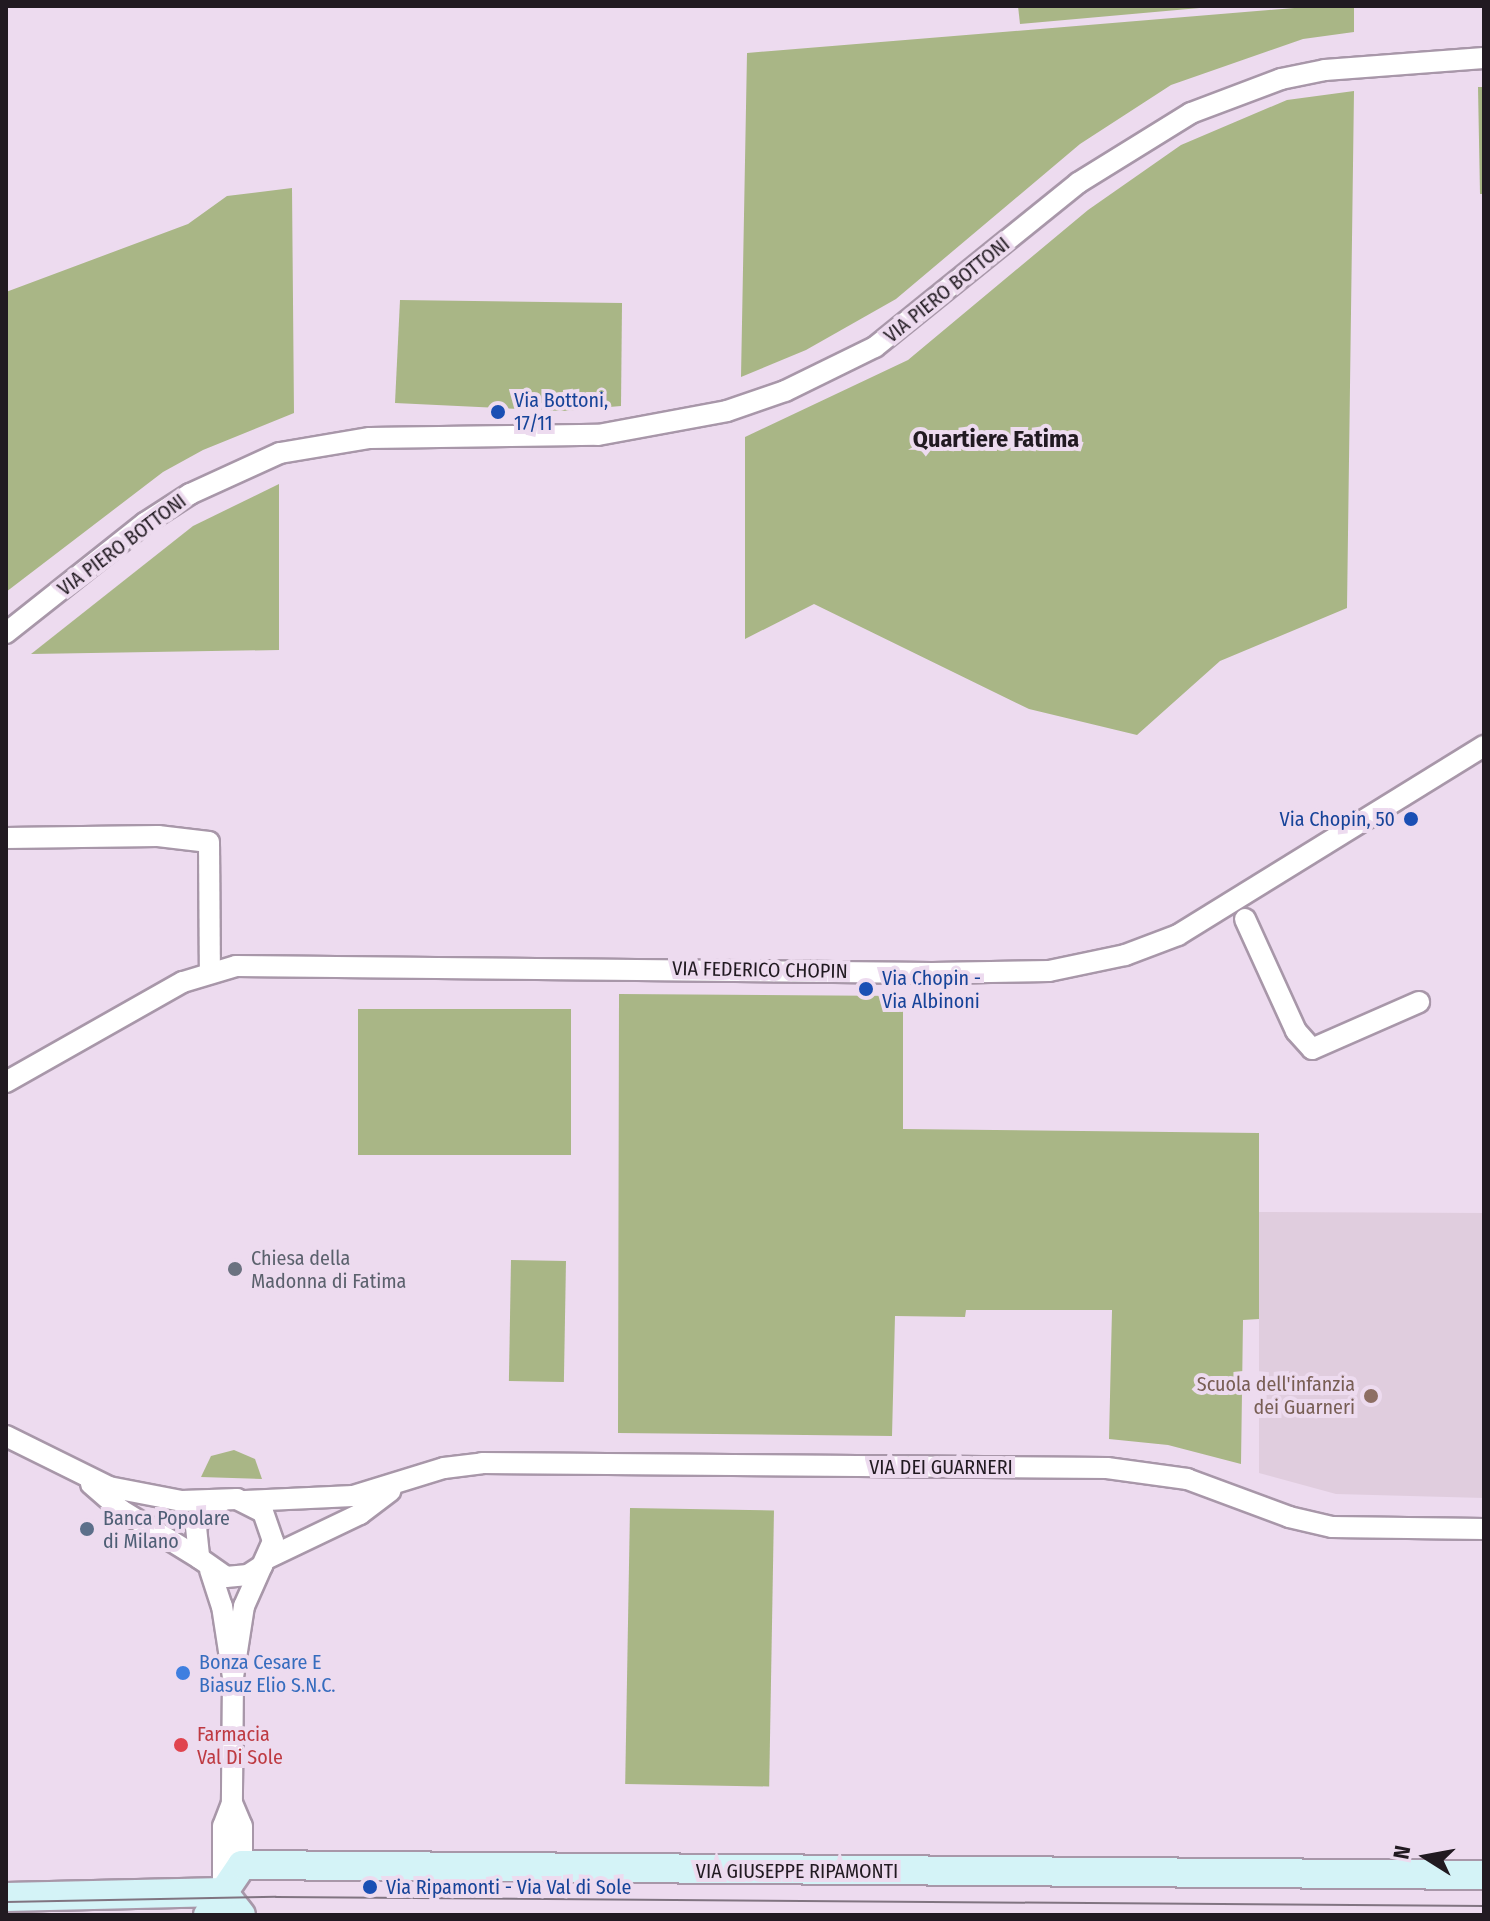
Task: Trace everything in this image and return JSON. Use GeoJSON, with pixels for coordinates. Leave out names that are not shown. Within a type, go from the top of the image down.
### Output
{"type":"FeatureCollection","features":[{"type":"Feature","properties":{"kind":"street","name":"VIA PIERO BOTTONI"},"geometry":{"type":"LineString","coordinates":[[6,633],[145,523],[190,494],[280,453],[396,437],[598,435],[739,407],[875,347],[1078,183],[1191,113],[1281,79],[1325,70],[1484,58]]}},
{"type":"Feature","properties":{"kind":"street","name":"VIA FEDERICO CHOPIN"},"geometry":{"type":"LineString","coordinates":[[6,1082],[210,970],[268,966],[1049,971],[1125,955],[1178,935],[1484,746]]}},
{"type":"Feature","properties":{"kind":"street"},"geometry":{"type":"LineString","coordinates":[[6,838],[158,836],[209,842],[210,970]]}},
{"type":"Feature","properties":{"kind":"street"},"geometry":{"type":"LineString","coordinates":[[1245,919],[1296,1031],[1309,1048],[1321,1048],[1419,1002]]}},
{"type":"Feature","properties":{"kind":"street"},"geometry":{"type":"LineString","coordinates":[[6,1436],[85,1478],[156,1497],[245,1501],[259,1508],[270,1525],[265,1562],[244,1606],[233,1677],[232,1803],[223,1826],[215,1904]]}},
{"type":"Feature","properties":{"kind":"street","name":"VIA DEI GUARNERI"},"geometry":{"type":"LineString","coordinates":[[245,1501],[353,1496],[393,1488],[444,1468],[482,1463],[1107,1468],[1187,1479],[1289,1517],[1332,1527],[1484,1529]]}},
{"type":"Feature","properties":{"kind":"street"},"geometry":{"type":"LineString","coordinates":[[85,1478],[121,1510],[205,1564],[234,1578],[265,1562]]}},
{"type":"Feature","properties":{"kind":"street","name":"VIA DEI GUARNERI"},"geometry":{"type":"LineString","coordinates":[[265,1562],[360,1514],[393,1488]]}},
{"type":"Feature","properties":{"kind":"street"},"geometry":{"type":"LineString","coordinates":[[222,1501],[205,1511],[196,1527],[205,1564],[222,1606],[233,1677]]}},
{"type":"Feature","properties":{"kind":"street"},"geometry":{"type":"LineString","coordinates":[[215,1904],[242,1865],[242,1826],[232,1803]]}},
{"type":"Feature","properties":{"kind":"street","name":"VIA GIUSEPPE RIPAMONTI"},"geometry":{"type":"LineString","coordinates":[[242,1865],[1484,1875]]}},
{"type":"Feature","properties":{"kind":"street"},"geometry":{"type":"LineString","coordinates":[[6,1897],[134,1905],[215,1904],[241,1915]]}},
{"type":"Feature","properties":{"kind":"shaded area","name":"Scuola dell'infanzia dei Guarneri"},"geometry":{"type":"Polygon","coordinates":[[[1259,1212],[1484,1213],[1484,1498],[1336,1494],[1259,1473],[1259,1212]]]}},
{"type":"Feature","properties":{"kind":"green space"},"geometry":{"type":"Polygon","coordinates":[[[1018,6],[1222,6],[1020,24],[1018,6]]]}},
{"type":"Feature","properties":{"kind":"green space"},"geometry":{"type":"Polygon","coordinates":[[[1319,6],[1354,6],[1354,32],[1303,39],[1171,85],[1080,144],[896,299],[806,350],[741,377],[747,53],[1319,6]]]}},
{"type":"Feature","properties":{"kind":"green space"},"geometry":{"type":"Polygon","coordinates":[[[1478,87],[1484,87],[1484,194],[1480,194],[1478,87]]]}},
{"type":"Feature","properties":{"kind":"green space"},"geometry":{"type":"Polygon","coordinates":[[[1354,91],[1347,608],[1220,661],[1137,735],[1029,709],[814,604],[745,639],[745,437],[908,360],[1088,210],[1181,145],[1287,100],[1354,91]]]}},
{"type":"Feature","properties":{"kind":"green space"},"geometry":{"type":"Polygon","coordinates":[[[292,188],[294,413],[203,450],[163,472],[6,592],[6,292],[188,224],[227,196],[292,188]]]}},
{"type":"Feature","properties":{"kind":"green space"},"geometry":{"type":"Polygon","coordinates":[[[400,300],[622,303],[621,406],[563,411],[395,403],[400,300]]]}},
{"type":"Feature","properties":{"kind":"green space"},"geometry":{"type":"Polygon","coordinates":[[[279,484],[279,650],[31,654],[193,526],[279,484]]]}},
{"type":"Feature","properties":{"kind":"green space"},"geometry":{"type":"Polygon","coordinates":[[[619,994],[903,996],[903,1129],[1259,1133],[1259,1319],[1243,1320],[1241,1464],[1168,1445],[1109,1439],[1112,1310],[966,1310],[965,1317],[895,1316],[892,1436],[618,1433],[619,994]]]}},
{"type":"Feature","properties":{"kind":"green space"},"geometry":{"type":"Polygon","coordinates":[[[358,1009],[571,1009],[571,1155],[358,1155],[358,1009]]]}},
{"type":"Feature","properties":{"kind":"green space"},"geometry":{"type":"Polygon","coordinates":[[[511,1260],[566,1261],[564,1382],[509,1381],[511,1260]]]}},
{"type":"Feature","properties":{"kind":"green space"},"geometry":{"type":"Polygon","coordinates":[[[234,1450],[255,1459],[262,1479],[201,1477],[211,1456],[234,1450]]]}},
{"type":"Feature","properties":{"kind":"green space"},"geometry":{"type":"Polygon","coordinates":[[[630,1508],[774,1511],[769,1786],[625,1784],[630,1508]]]}},
{"type":"Feature","properties":{"kind":"tram line"},"geometry":{"type":"LineString","coordinates":[[6,1902],[276,1897],[1484,1906]]}},
{"type":"Feature","properties":{"kind":"place","name":"Via Bottoni, 17/11"},"geometry":{"type":"Point","coordinates":[498,412]}},
{"type":"Feature","properties":{"kind":"place","name":"Via Chopin, 50"},"geometry":{"type":"Point","coordinates":[1411,819]}},
{"type":"Feature","properties":{"kind":"place","name":"Via Chopin - Via Albinoni"},"geometry":{"type":"Point","coordinates":[866,989]}},
{"type":"Feature","properties":{"kind":"place","name":"Chiesa della Madonna di Fatima"},"geometry":{"type":"Point","coordinates":[235,1269]}},
{"type":"Feature","properties":{"kind":"place","name":"Scuola dell'infanzia dei Guarneri"},"geometry":{"type":"Point","coordinates":[1371,1396]}},
{"type":"Feature","properties":{"kind":"place","name":"Banca Popolare di Milano"},"geometry":{"type":"Point","coordinates":[87,1529]}},
{"type":"Feature","properties":{"kind":"place","name":"Bonza Cesare E Biasuz Elio S.N.C."},"geometry":{"type":"Point","coordinates":[183,1673]}},
{"type":"Feature","properties":{"kind":"place","name":"Farmacia Val Di Sole"},"geometry":{"type":"Point","coordinates":[181,1745]}},
{"type":"Feature","properties":{"kind":"place","name":"Via Ripamonti - Via Val di Sole"},"geometry":{"type":"Point","coordinates":[370,1887]}},
{"type":"Feature","properties":{"kind":"district","name":"Quartiere Fatima"},"geometry":{"type":"Point","coordinates":[996,440]}}]}
